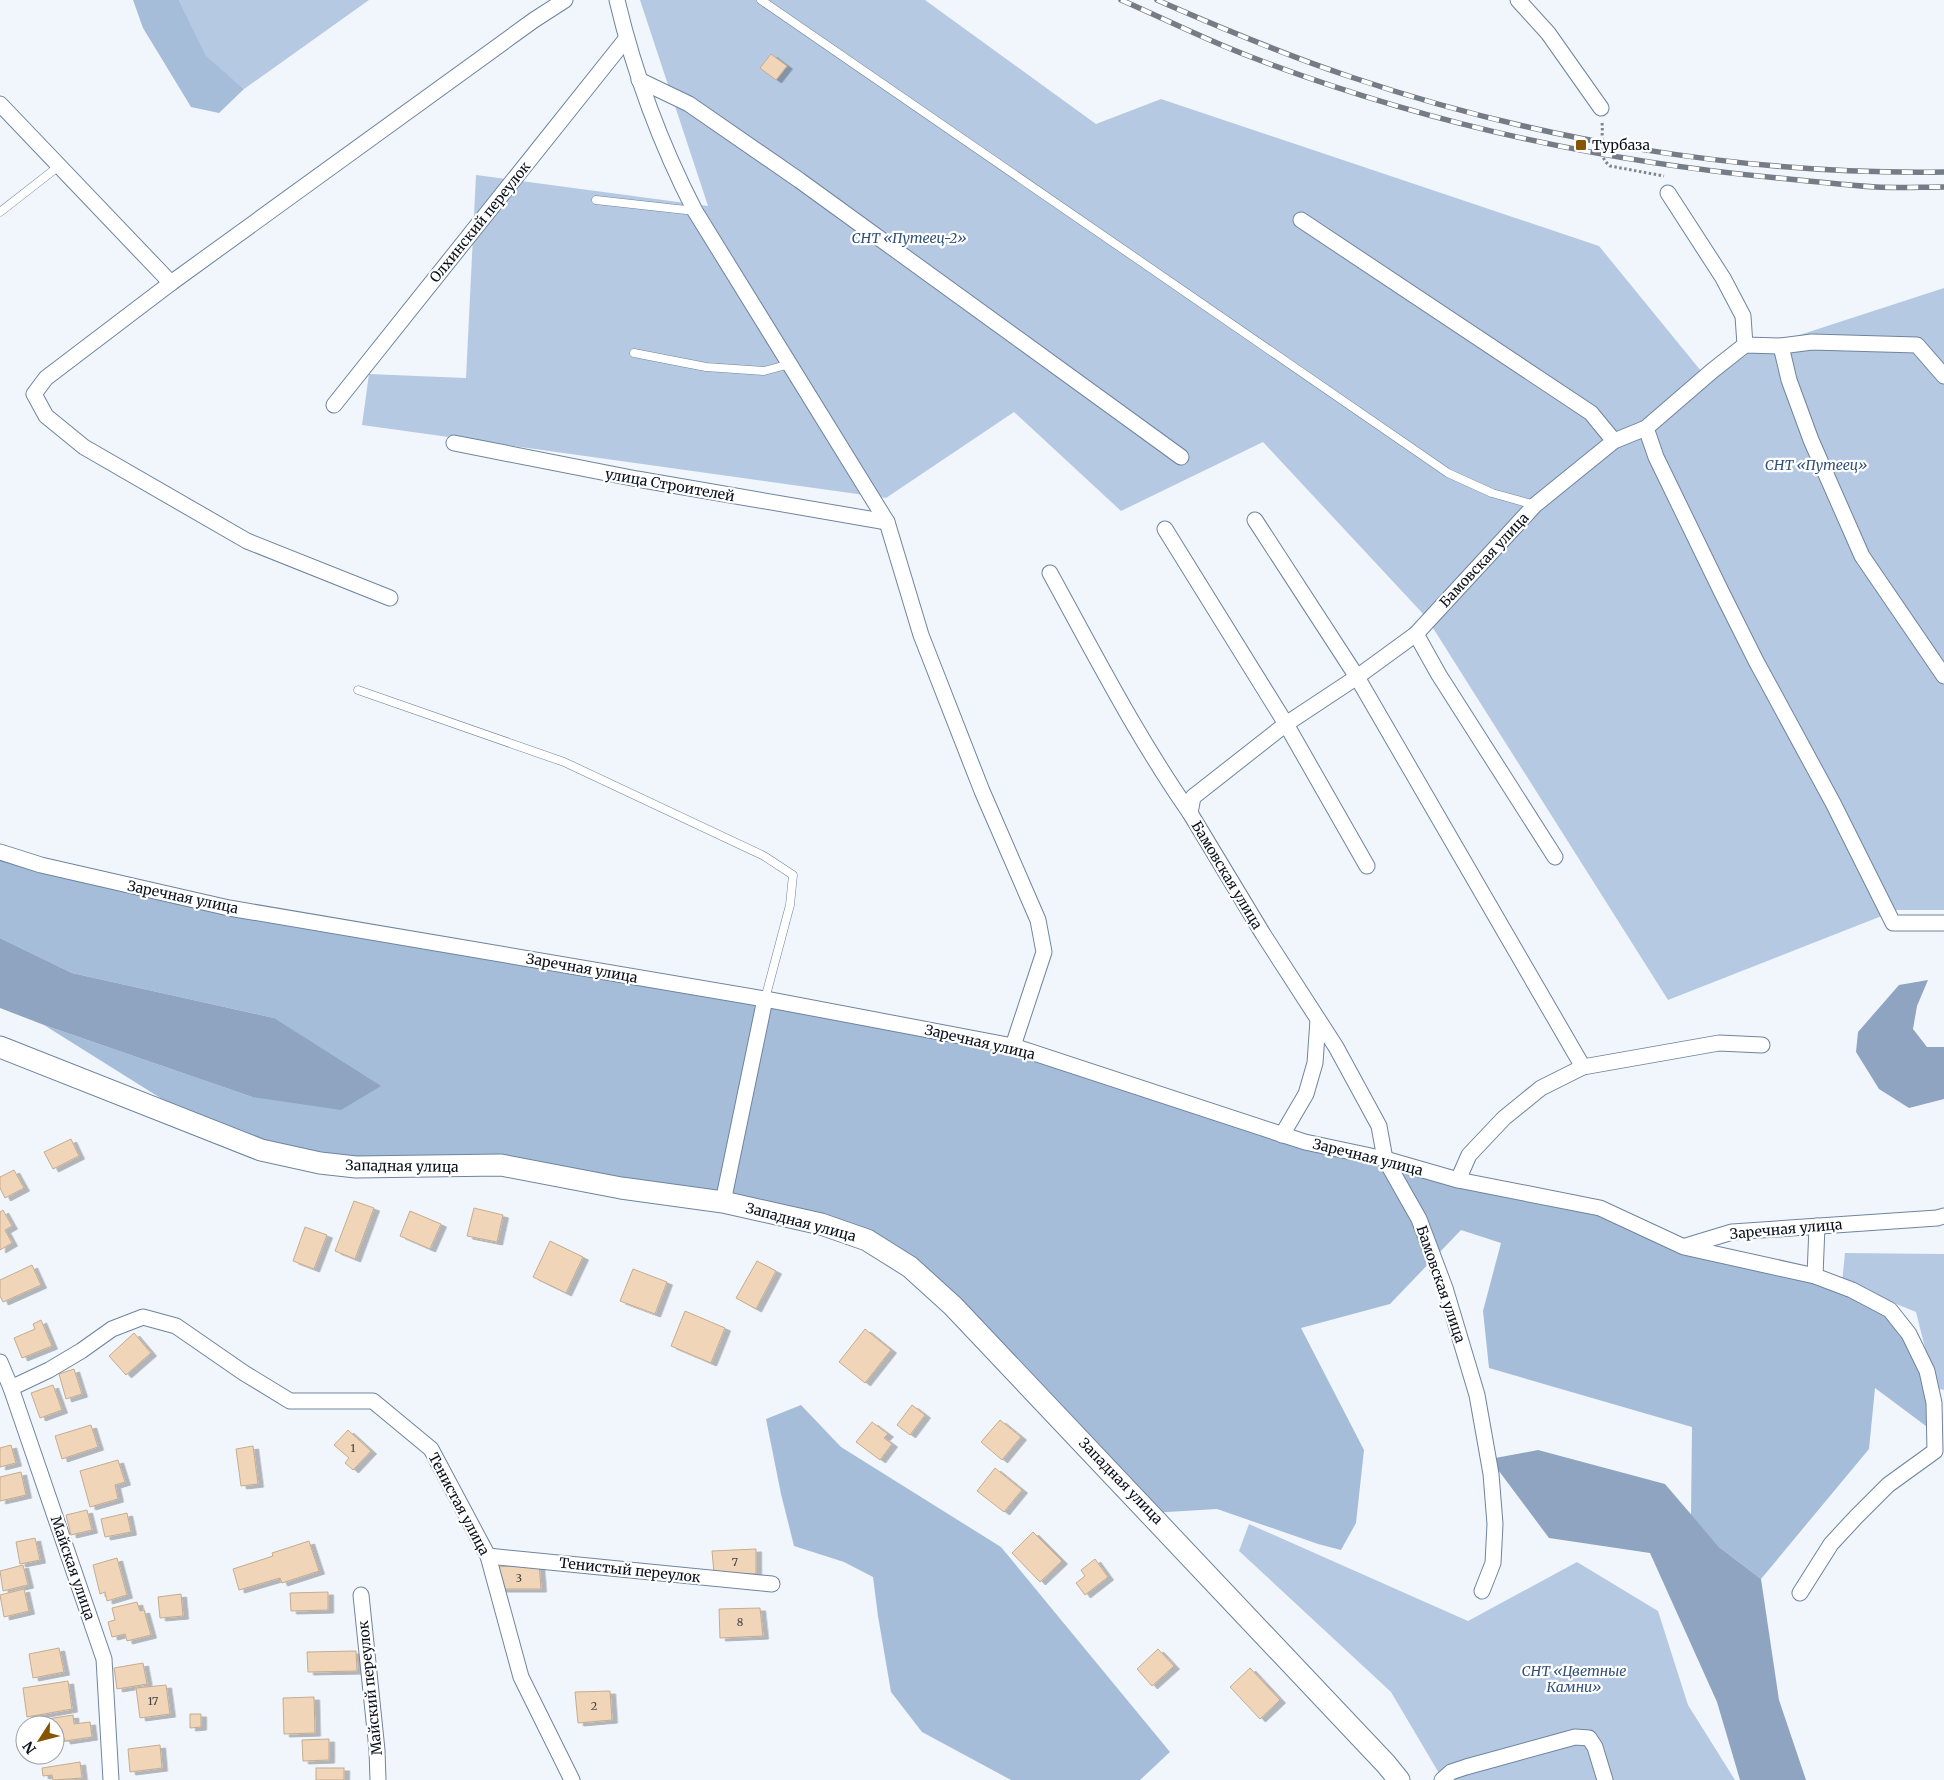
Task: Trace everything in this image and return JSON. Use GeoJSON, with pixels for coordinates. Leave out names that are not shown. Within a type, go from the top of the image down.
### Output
{"type":"FeatureCollection","features":[{"type":"Feature","properties":{"kind":"main road","name":"Западная улица"},"geometry":{"type":"LineString","coordinates":[[0,1047],[261,1150],[320,1163],[356,1167],[501,1165],[621,1188],[723,1202],[821,1224],[867,1240],[910,1267],[953,1306],[1256,1625],[1399,1780]]}},
{"type":"Feature","properties":{"kind":"street"},"geometry":{"type":"LineString","coordinates":[[390,598],[247,541],[84,447],[46,416],[34,394],[46,378],[171,283],[495,48],[565,0]]}},
{"type":"Feature","properties":{"kind":"street"},"geometry":{"type":"LineString","coordinates":[[617,0],[626,39],[639,80],[682,187],[694,210],[888,522],[920,635],[982,791],[1038,920],[1044,952],[1013,1046]]}},
{"type":"Feature","properties":{"kind":"street"},"geometry":{"type":"LineString","coordinates":[[1518,0],[1548,32],[1600,108]]}},
{"type":"Feature","properties":{"kind":"street","name":"Олхинский переулок"},"geometry":{"type":"LineString","coordinates":[[334,405],[626,39]]}},
{"type":"Feature","properties":{"kind":"street"},"geometry":{"type":"LineString","coordinates":[[639,80],[689,104],[815,192],[1181,457]]}},
{"type":"Feature","properties":{"kind":"street"},"geometry":{"type":"LineString","coordinates":[[0,104],[171,283]]}},
{"type":"Feature","properties":{"kind":"street"},"geometry":{"type":"LineString","coordinates":[[1668,193],[1723,278],[1743,316],[1745,345],[1781,346],[1812,342],[1917,345],[1944,376]]}},
{"type":"Feature","properties":{"kind":"street"},"geometry":{"type":"LineString","coordinates":[[1300,220],[1591,413],[1614,441]]}},
{"type":"Feature","properties":{"kind":"street","name":"Бамовская улица"},"geometry":{"type":"LineString","coordinates":[[1482,1591],[1493,1563],[1495,1524],[1491,1474],[1477,1395],[1446,1288],[1419,1219],[1385,1159],[1379,1126],[1318,1020],[1263,934],[1190,813],[1193,797],[1286,724],[1357,677],[1416,634],[1535,505],[1614,441],[1646,428],[1745,345]]}},
{"type":"Feature","properties":{"kind":"street"},"geometry":{"type":"LineString","coordinates":[[1781,346],[1788,380],[1811,440],[1862,556],[1944,676]]}},
{"type":"Feature","properties":{"kind":"street"},"geometry":{"type":"LineString","coordinates":[[1646,428],[1656,457],[1726,602],[1756,662],[1833,803],[1893,923],[1944,923]]}},
{"type":"Feature","properties":{"kind":"street","name":"улица Строителей"},"geometry":{"type":"LineString","coordinates":[[454,443],[637,480],[888,522]]}},
{"type":"Feature","properties":{"kind":"street"},"geometry":{"type":"LineString","coordinates":[[1256,520],[1357,677],[1583,1067]]}},
{"type":"Feature","properties":{"kind":"street"},"geometry":{"type":"LineString","coordinates":[[1165,530],[1286,724],[1366,866]]}},
{"type":"Feature","properties":{"kind":"street"},"geometry":{"type":"LineString","coordinates":[[1050,573],[1122,705],[1166,778],[1190,813]]}},
{"type":"Feature","properties":{"kind":"street"},"geometry":{"type":"LineString","coordinates":[[1416,634],[1439,675],[1556,857]]}},
{"type":"Feature","properties":{"kind":"street","name":"Заречная улица"},"geometry":{"type":"LineString","coordinates":[[0,852],[41,866],[229,908],[765,999],[1013,1046],[1305,1142],[1385,1159],[1458,1180],[1600,1208],[1684,1247],[1732,1232],[1944,1216]]}},
{"type":"Feature","properties":{"kind":"street"},"geometry":{"type":"LineString","coordinates":[[723,1202],[765,999]]}},
{"type":"Feature","properties":{"kind":"street"},"geometry":{"type":"LineString","coordinates":[[1282,1135],[1306,1094],[1315,1063],[1318,1020]]}},
{"type":"Feature","properties":{"kind":"street"},"geometry":{"type":"LineString","coordinates":[[1458,1180],[1469,1156],[1504,1118],[1541,1088],[1583,1067],[1719,1043],[1762,1045]]}},
{"type":"Feature","properties":{"kind":"street"},"geometry":{"type":"LineString","coordinates":[[1815,1276],[1817,1226]]}},
{"type":"Feature","properties":{"kind":"street"},"geometry":{"type":"LineString","coordinates":[[1684,1247],[1815,1276],[1852,1290],[1890,1310],[1909,1334],[1927,1371],[1934,1403],[1939,1454],[1888,1484],[1831,1544],[1800,1593]]}},
{"type":"Feature","properties":{"kind":"street","name":"Тенистая улица"},"geometry":{"type":"LineString","coordinates":[[11,1388],[49,1370],[81,1351],[112,1329],[143,1317],[176,1326],[244,1373],[290,1401],[373,1401],[431,1449],[488,1556],[521,1677],[572,1780]]}},
{"type":"Feature","properties":{"kind":"street","name":"Майская улица"},"geometry":{"type":"LineString","coordinates":[[0,1362],[11,1388],[104,1659],[111,1780]]}},
{"type":"Feature","properties":{"kind":"street","name":"Тенистый переулок"},"geometry":{"type":"LineString","coordinates":[[488,1556],[772,1584]]}},
{"type":"Feature","properties":{"kind":"street","name":"Майский переулок"},"geometry":{"type":"LineString","coordinates":[[361,1595],[377,1750],[378,1780]]}},
{"type":"Feature","properties":{"kind":"street"},"geometry":{"type":"LineString","coordinates":[[1442,1780],[1451,1772],[1466,1767],[1575,1737],[1589,1738],[1595,1747],[1605,1780]]}},
{"type":"Feature","properties":{"kind":"lane"},"geometry":{"type":"LineString","coordinates":[[761,0],[1448,473],[1492,493],[1535,505]]}},
{"type":"Feature","properties":{"kind":"lane"},"geometry":{"type":"LineString","coordinates":[[0,212],[59,166]]}},
{"type":"Feature","properties":{"kind":"lane"},"geometry":{"type":"LineString","coordinates":[[596,200],[694,210]]}},
{"type":"Feature","properties":{"kind":"lane"},"geometry":{"type":"LineString","coordinates":[[634,352],[706,367],[764,371],[790,364]]}},
{"type":"Feature","properties":{"kind":"lane"},"geometry":{"type":"LineString","coordinates":[[358,690],[564,762],[764,856],[793,876],[790,905],[765,999]]}},
{"type":"Feature","properties":{"kind":"path"},"geometry":{"type":"LineString","coordinates":[[1600,108],[1603,129],[1601,155],[1605,163],[1610,166],[1664,176],[1668,193]]}},
{"type":"Feature","properties":{"kind":"green space"},"geometry":{"type":"Polygon","coordinates":[[[179,0],[369,0],[244,89],[206,57],[179,0]]]}},
{"type":"Feature","properties":{"kind":"green space","name":"СНТ «Путеец-2»"},"geometry":{"type":"Polygon","coordinates":[[[640,0],[925,0],[1096,124],[1161,99],[1599,246],[1710,382],[1753,350],[1944,288],[1944,910],[1897,910],[1668,1000],[1426,617],[1263,442],[1121,511],[1014,412],[886,498],[362,425],[369,374],[466,378],[476,175],[708,206],[640,0]]]}},
{"type":"Feature","properties":{"kind":"green space"},"geometry":{"type":"Polygon","coordinates":[[[1845,1253],[1944,1254],[1944,1390],[1935,1388],[1916,1312],[1842,1282],[1845,1253]]]}},
{"type":"Feature","properties":{"kind":"green space","name":"СНТ «Цветные Камни»"},"geometry":{"type":"Polygon","coordinates":[[[1249,1524],[1468,1621],[1577,1562],[1658,1611],[1688,1705],[1735,1780],[1443,1780],[1391,1692],[1239,1551],[1249,1524]]]}},
{"type":"Feature","properties":{"kind":"shaded area"},"geometry":{"type":"Polygon","coordinates":[[[133,0],[179,0],[206,56],[244,89],[219,113],[191,107],[143,28],[133,0]]]}},
{"type":"Feature","properties":{"kind":"shaded area"},"geometry":{"type":"Polygon","coordinates":[[[0,852],[41,865],[1013,1046],[1282,1135],[1600,1208],[1684,1247],[1815,1276],[1890,1310],[1927,1371],[1934,1432],[1875,1388],[1869,1449],[1761,1579],[1719,1547],[1691,1515],[1692,1427],[1489,1368],[1483,1311],[1501,1243],[1461,1230],[1390,1304],[1301,1328],[1364,1450],[1356,1523],[1341,1550],[1318,1544],[1217,1509],[1151,1513],[953,1306],[867,1240],[539,1173],[356,1167],[213,1131],[44,1025],[252,1097],[274,1018],[72,973],[0,938],[0,852]]]}},
{"type":"Feature","properties":{"kind":"shaded area"},"geometry":{"type":"Polygon","coordinates":[[[0,938],[72,973],[274,1018],[381,1086],[341,1110],[252,1097],[0,1008],[0,938]]]}},
{"type":"Feature","properties":{"kind":"shaded area"},"geometry":{"type":"Polygon","coordinates":[[[1928,980],[1917,1006],[1913,1029],[1927,1047],[1944,1047],[1944,1099],[1909,1108],[1879,1089],[1856,1052],[1858,1032],[1899,985],[1928,980]]]}},
{"type":"Feature","properties":{"kind":"shaded area"},"geometry":{"type":"Polygon","coordinates":[[[801,1405],[841,1447],[1001,1547],[1170,1752],[1140,1780],[1011,1780],[922,1732],[891,1692],[873,1577],[844,1562],[794,1546],[766,1419],[801,1405]]]}},
{"type":"Feature","properties":{"kind":"shaded area"},"geometry":{"type":"Polygon","coordinates":[[[1538,1450],[1665,1484],[1719,1547],[1761,1579],[1779,1700],[1806,1780],[1740,1780],[1717,1702],[1650,1553],[1549,1538],[1490,1459],[1538,1450]]]}},
{"type":"Feature","properties":{"kind":"building"},"geometry":{"type":"Polygon","coordinates":[[[771,54],[787,66],[776,80],[760,68],[771,54]]]}},
{"type":"Feature","properties":{"kind":"building"},"geometry":{"type":"Polygon","coordinates":[[[71,1139],[79,1156],[53,1169],[44,1152],[71,1139]]]}},
{"type":"Feature","properties":{"kind":"building"},"geometry":{"type":"Polygon","coordinates":[[[14,1170],[24,1188],[5,1198],[0,1188],[0,1177],[14,1170]]]}},
{"type":"Feature","properties":{"kind":"building"},"geometry":{"type":"Polygon","coordinates":[[[354,1201],[374,1208],[355,1259],[335,1251],[354,1201]]]}},
{"type":"Feature","properties":{"kind":"building"},"geometry":{"type":"Polygon","coordinates":[[[474,1208],[503,1215],[497,1242],[467,1236],[474,1208]]]}},
{"type":"Feature","properties":{"kind":"building"},"geometry":{"type":"Polygon","coordinates":[[[3,1210],[12,1226],[5,1230],[12,1243],[0,1250],[0,1212],[3,1210]]]}},
{"type":"Feature","properties":{"kind":"building"},"geometry":{"type":"Polygon","coordinates":[[[410,1211],[441,1224],[430,1249],[400,1236],[410,1211]]]}},
{"type":"Feature","properties":{"kind":"building"},"geometry":{"type":"Polygon","coordinates":[[[305,1227],[327,1235],[314,1269],[293,1261],[305,1227]]]}},
{"type":"Feature","properties":{"kind":"building"},"geometry":{"type":"Polygon","coordinates":[[[550,1241],[583,1257],[566,1293],[533,1277],[550,1241]]]}},
{"type":"Feature","properties":{"kind":"building"},"geometry":{"type":"Polygon","coordinates":[[[757,1261],[776,1271],[756,1309],[736,1298],[757,1261]]]}},
{"type":"Feature","properties":{"kind":"building"},"geometry":{"type":"Polygon","coordinates":[[[32,1265],[41,1285],[3,1302],[0,1296],[0,1280],[32,1265]]]}},
{"type":"Feature","properties":{"kind":"building"},"geometry":{"type":"Polygon","coordinates":[[[633,1269],[667,1282],[655,1314],[620,1301],[633,1269]]]}},
{"type":"Feature","properties":{"kind":"building"},"geometry":{"type":"Polygon","coordinates":[[[685,1311],[725,1328],[711,1363],[671,1346],[685,1311]]]}},
{"type":"Feature","properties":{"kind":"building"},"geometry":{"type":"Polygon","coordinates":[[[41,1320],[52,1346],[22,1358],[14,1338],[35,1329],[33,1324],[41,1320]]]}},
{"type":"Feature","properties":{"kind":"building"},"geometry":{"type":"Polygon","coordinates":[[[865,1329],[891,1350],[865,1383],[839,1362],[865,1329]]]}},
{"type":"Feature","properties":{"kind":"building"},"geometry":{"type":"Polygon","coordinates":[[[134,1333],[151,1353],[126,1375],[109,1356],[134,1333]]]}},
{"type":"Feature","properties":{"kind":"building"},"geometry":{"type":"Polygon","coordinates":[[[74,1369],[82,1394],[66,1399],[59,1374],[74,1369]]]}},
{"type":"Feature","properties":{"kind":"building"},"geometry":{"type":"Polygon","coordinates":[[[53,1385],[62,1410],[40,1418],[31,1393],[53,1385]]]}},
{"type":"Feature","properties":{"kind":"building"},"geometry":{"type":"Polygon","coordinates":[[[912,1405],[925,1415],[910,1435],[897,1425],[912,1405]]]}},
{"type":"Feature","properties":{"kind":"building"},"geometry":{"type":"Polygon","coordinates":[[[1000,1420],[1021,1437],[1002,1460],[981,1442],[1000,1420]]]}},
{"type":"Feature","properties":{"kind":"building"},"geometry":{"type":"Polygon","coordinates":[[[872,1422],[888,1434],[884,1438],[892,1444],[880,1460],[856,1442],[872,1422]]]}},
{"type":"Feature","properties":{"kind":"building"},"geometry":{"type":"Polygon","coordinates":[[[91,1425],[98,1447],[62,1459],[55,1436],[91,1425]]]}},
{"type":"Feature","properties":{"kind":"building"},"geometry":{"type":"Polygon","coordinates":[[[348,1430],[371,1451],[353,1470],[345,1463],[349,1458],[334,1445],[348,1430]]]}},
{"type":"Feature","properties":{"kind":"building"},"geometry":{"type":"Polygon","coordinates":[[[11,1445],[16,1463],[0,1467],[0,1448],[11,1445]]]}},
{"type":"Feature","properties":{"kind":"building"},"geometry":{"type":"Polygon","coordinates":[[[253,1446],[258,1484],[241,1486],[236,1449],[253,1446]]]}},
{"type":"Feature","properties":{"kind":"building"},"geometry":{"type":"Polygon","coordinates":[[[118,1460],[125,1482],[115,1485],[118,1499],[90,1507],[80,1471],[118,1460]]]}},
{"type":"Feature","properties":{"kind":"building"},"geometry":{"type":"Polygon","coordinates":[[[995,1468],[1022,1490],[1004,1512],[977,1491],[995,1468]]]}},
{"type":"Feature","properties":{"kind":"building"},"geometry":{"type":"Polygon","coordinates":[[[21,1472],[26,1495],[0,1501],[0,1477],[21,1472]]]}},
{"type":"Feature","properties":{"kind":"building"},"geometry":{"type":"Polygon","coordinates":[[[87,1510],[92,1530],[71,1535],[66,1515],[87,1510]]]}},
{"type":"Feature","properties":{"kind":"building"},"geometry":{"type":"Polygon","coordinates":[[[127,1513],[131,1532],[105,1537],[101,1519],[127,1513]]]}},
{"type":"Feature","properties":{"kind":"building"},"geometry":{"type":"Polygon","coordinates":[[[1033,1532],[1062,1561],[1040,1582],[1012,1553],[1033,1532]]]}},
{"type":"Feature","properties":{"kind":"building"},"geometry":{"type":"Polygon","coordinates":[[[35,1538],[40,1560],[20,1564],[16,1542],[35,1538]]]}},
{"type":"Feature","properties":{"kind":"building"},"geometry":{"type":"Polygon","coordinates":[[[309,1541],[319,1571],[282,1583],[280,1578],[239,1590],[233,1569],[273,1556],[272,1553],[309,1541]]]}},
{"type":"Feature","properties":{"kind":"building"},"geometry":{"type":"Polygon","coordinates":[[[756,1549],[756,1574],[714,1573],[712,1551],[756,1549]]]}},
{"type":"Feature","properties":{"kind":"building"},"geometry":{"type":"Polygon","coordinates":[[[117,1558],[127,1595],[107,1601],[105,1592],[100,1594],[93,1565],[117,1558]]]}},
{"type":"Feature","properties":{"kind":"building"},"geometry":{"type":"Polygon","coordinates":[[[1095,1559],[1108,1577],[1085,1595],[1076,1583],[1085,1576],[1081,1570],[1095,1559]]]}},
{"type":"Feature","properties":{"kind":"building"},"geometry":{"type":"Polygon","coordinates":[[[539,1564],[541,1589],[499,1589],[497,1567],[539,1564]]]}},
{"type":"Feature","properties":{"kind":"building"},"geometry":{"type":"Polygon","coordinates":[[[23,1565],[28,1585],[3,1591],[0,1571],[23,1565]]]}},
{"type":"Feature","properties":{"kind":"building"},"geometry":{"type":"Polygon","coordinates":[[[24,1589],[29,1611],[4,1617],[0,1595],[24,1589]]]}},
{"type":"Feature","properties":{"kind":"building"},"geometry":{"type":"Polygon","coordinates":[[[328,1592],[328,1610],[291,1611],[290,1593],[328,1592]]]}},
{"type":"Feature","properties":{"kind":"building"},"geometry":{"type":"Polygon","coordinates":[[[181,1594],[183,1616],[160,1618],[158,1597],[181,1594]]]}},
{"type":"Feature","properties":{"kind":"building"},"geometry":{"type":"Polygon","coordinates":[[[137,1602],[140,1611],[144,1610],[151,1635],[127,1641],[125,1634],[112,1637],[108,1622],[115,1620],[112,1608],[137,1602]]]}},
{"type":"Feature","properties":{"kind":"building"},"geometry":{"type":"Polygon","coordinates":[[[760,1608],[763,1636],[720,1638],[719,1609],[760,1608]]]}},
{"type":"Feature","properties":{"kind":"building"},"geometry":{"type":"Polygon","coordinates":[[[59,1648],[64,1672],[33,1678],[29,1654],[59,1648]]]}},
{"type":"Feature","properties":{"kind":"building"},"geometry":{"type":"Polygon","coordinates":[[[1158,1649],[1174,1666],[1152,1686],[1137,1669],[1158,1649]]]}},
{"type":"Feature","properties":{"kind":"building"},"geometry":{"type":"Polygon","coordinates":[[[356,1651],[357,1671],[308,1672],[307,1652],[356,1651]]]}},
{"type":"Feature","properties":{"kind":"building"},"geometry":{"type":"Polygon","coordinates":[[[143,1663],[147,1684],[117,1689],[114,1668],[143,1663]]]}},
{"type":"Feature","properties":{"kind":"building"},"geometry":{"type":"Polygon","coordinates":[[[1250,1668],[1280,1700],[1260,1719],[1230,1687],[1250,1668]]]}},
{"type":"Feature","properties":{"kind":"building"},"geometry":{"type":"Polygon","coordinates":[[[68,1681],[72,1709],[38,1715],[27,1715],[23,1688],[68,1681]]]}},
{"type":"Feature","properties":{"kind":"building"},"geometry":{"type":"Polygon","coordinates":[[[166,1685],[170,1714],[140,1718],[136,1688],[166,1685]]]}},
{"type":"Feature","properties":{"kind":"building"},"geometry":{"type":"Polygon","coordinates":[[[610,1691],[612,1720],[578,1723],[575,1692],[610,1691]]]}},
{"type":"Feature","properties":{"kind":"building"},"geometry":{"type":"Polygon","coordinates":[[[314,1697],[315,1733],[284,1734],[283,1698],[314,1697]]]}},
{"type":"Feature","properties":{"kind":"building"},"geometry":{"type":"Polygon","coordinates":[[[190,1714],[201,1714],[201,1727],[190,1728],[190,1714]]]}},
{"type":"Feature","properties":{"kind":"building"},"geometry":{"type":"Polygon","coordinates":[[[73,1715],[74,1724],[90,1722],[92,1737],[65,1741],[65,1716],[73,1715]]]}},
{"type":"Feature","properties":{"kind":"building"},"geometry":{"type":"Polygon","coordinates":[[[329,1739],[329,1760],[303,1761],[302,1740],[329,1739]]]}},
{"type":"Feature","properties":{"kind":"building"},"geometry":{"type":"Polygon","coordinates":[[[160,1745],[162,1768],[130,1772],[128,1749],[160,1745]]]}},
{"type":"Feature","properties":{"kind":"building"},"geometry":{"type":"Polygon","coordinates":[[[80,1762],[82,1778],[53,1780],[52,1775],[43,1776],[42,1768],[80,1762]]]}},
{"type":"Feature","properties":{"kind":"building"},"geometry":{"type":"Polygon","coordinates":[[[316,1768],[344,1768],[344,1780],[316,1780],[316,1768]]]}},
{"type":"Feature","properties":{"kind":"railway"},"geometry":{"type":"LineString","coordinates":[[1121,0],[1230,49],[1310,79],[1376,100],[1508,135],[1642,161],[1710,171],[1864,186],[1944,187]]}},
{"type":"Feature","properties":{"kind":"railway"},"geometry":{"type":"LineString","coordinates":[[1157,0],[1253,41],[1351,77],[1423,100],[1569,136],[1643,150],[1718,160],[1869,171],[1944,172]]}},
{"type":"Feature","properties":{"kind":"place","name":"Турбаза"},"geometry":{"type":"Point","coordinates":[1581,145]}},
{"type":"Feature","properties":{"kind":"park label","name":"СНТ «Путеец»"},"geometry":{"type":"Point","coordinates":[1816,465]}}]}
